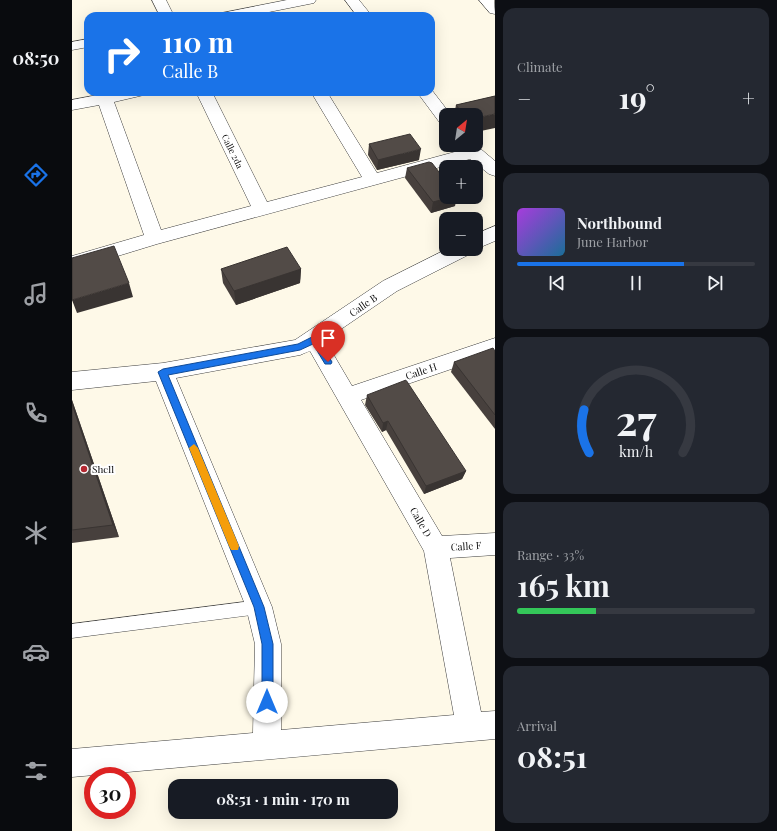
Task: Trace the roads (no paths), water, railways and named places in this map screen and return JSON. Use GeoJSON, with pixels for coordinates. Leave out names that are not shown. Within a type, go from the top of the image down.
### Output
{"type":"FeatureCollection","features":[{"type":"Feature","properties":{"kind":"street"},"geometry":{"type":"LineString","coordinates":[[159,0],[165,12]]}},
{"type":"Feature","properties":{"kind":"street"},"geometry":{"type":"LineString","coordinates":[[248,12],[309,0]]}},
{"type":"Feature","properties":{"kind":"street"},"geometry":{"type":"LineString","coordinates":[[352,0],[362,12]]}},
{"type":"Feature","properties":{"kind":"street"},"geometry":{"type":"LineString","coordinates":[[486,0],[495,10]]}},
{"type":"Feature","properties":{"kind":"street"},"geometry":{"type":"LineString","coordinates":[[72,105],[119,96]]}},
{"type":"Feature","properties":{"kind":"street","name":"Calle 2da"},"geometry":{"type":"LineString","coordinates":[[206,96],[262,210]]}},
{"type":"Feature","properties":{"kind":"street"},"geometry":{"type":"LineString","coordinates":[[321,96],[372,180]]}},
{"type":"Feature","properties":{"kind":"street"},"geometry":{"type":"LineString","coordinates":[[428,96],[439,110]]}},
{"type":"Feature","properties":{"kind":"street"},"geometry":{"type":"LineString","coordinates":[[104,99],[155,238]]}},
{"type":"Feature","properties":{"kind":"street"},"geometry":{"type":"LineString","coordinates":[[72,263],[155,238],[445,161],[462,152]]}},
{"type":"Feature","properties":{"kind":"street"},"geometry":{"type":"LineString","coordinates":[[474,152],[495,170]]}},
{"type":"Feature","properties":{"kind":"street"},"geometry":{"type":"LineString","coordinates":[[483,239],[495,233]]}},
{"type":"Feature","properties":{"kind":"street","name":"Calle B"},"geometry":{"type":"LineString","coordinates":[[72,381],[163,372],[300,347],[314,339],[390,286],[449,256]]}},
{"type":"Feature","properties":{"kind":"street","name":"Calle D"},"geometry":{"type":"LineString","coordinates":[[314,339],[436,548],[482,726]]}},
{"type":"Feature","properties":{"kind":"street","name":"Calle H"},"geometry":{"type":"LineString","coordinates":[[348,396],[495,346]]}},
{"type":"Feature","properties":{"kind":"street"},"geometry":{"type":"LineString","coordinates":[[163,372],[259,607],[268,644],[267,746]]}},
{"type":"Feature","properties":{"kind":"street","name":"Calle F"},"geometry":{"type":"LineString","coordinates":[[436,548],[495,544]]}},
{"type":"Feature","properties":{"kind":"street"},"geometry":{"type":"LineString","coordinates":[[72,763],[482,726]]}},
{"type":"Feature","properties":{"kind":"lane"},"geometry":{"type":"LineString","coordinates":[[72,631],[259,607]]}},
{"type":"Feature","properties":{"kind":"place","name":"Shell"},"geometry":{"type":"Point","coordinates":[84,469]}}]}
